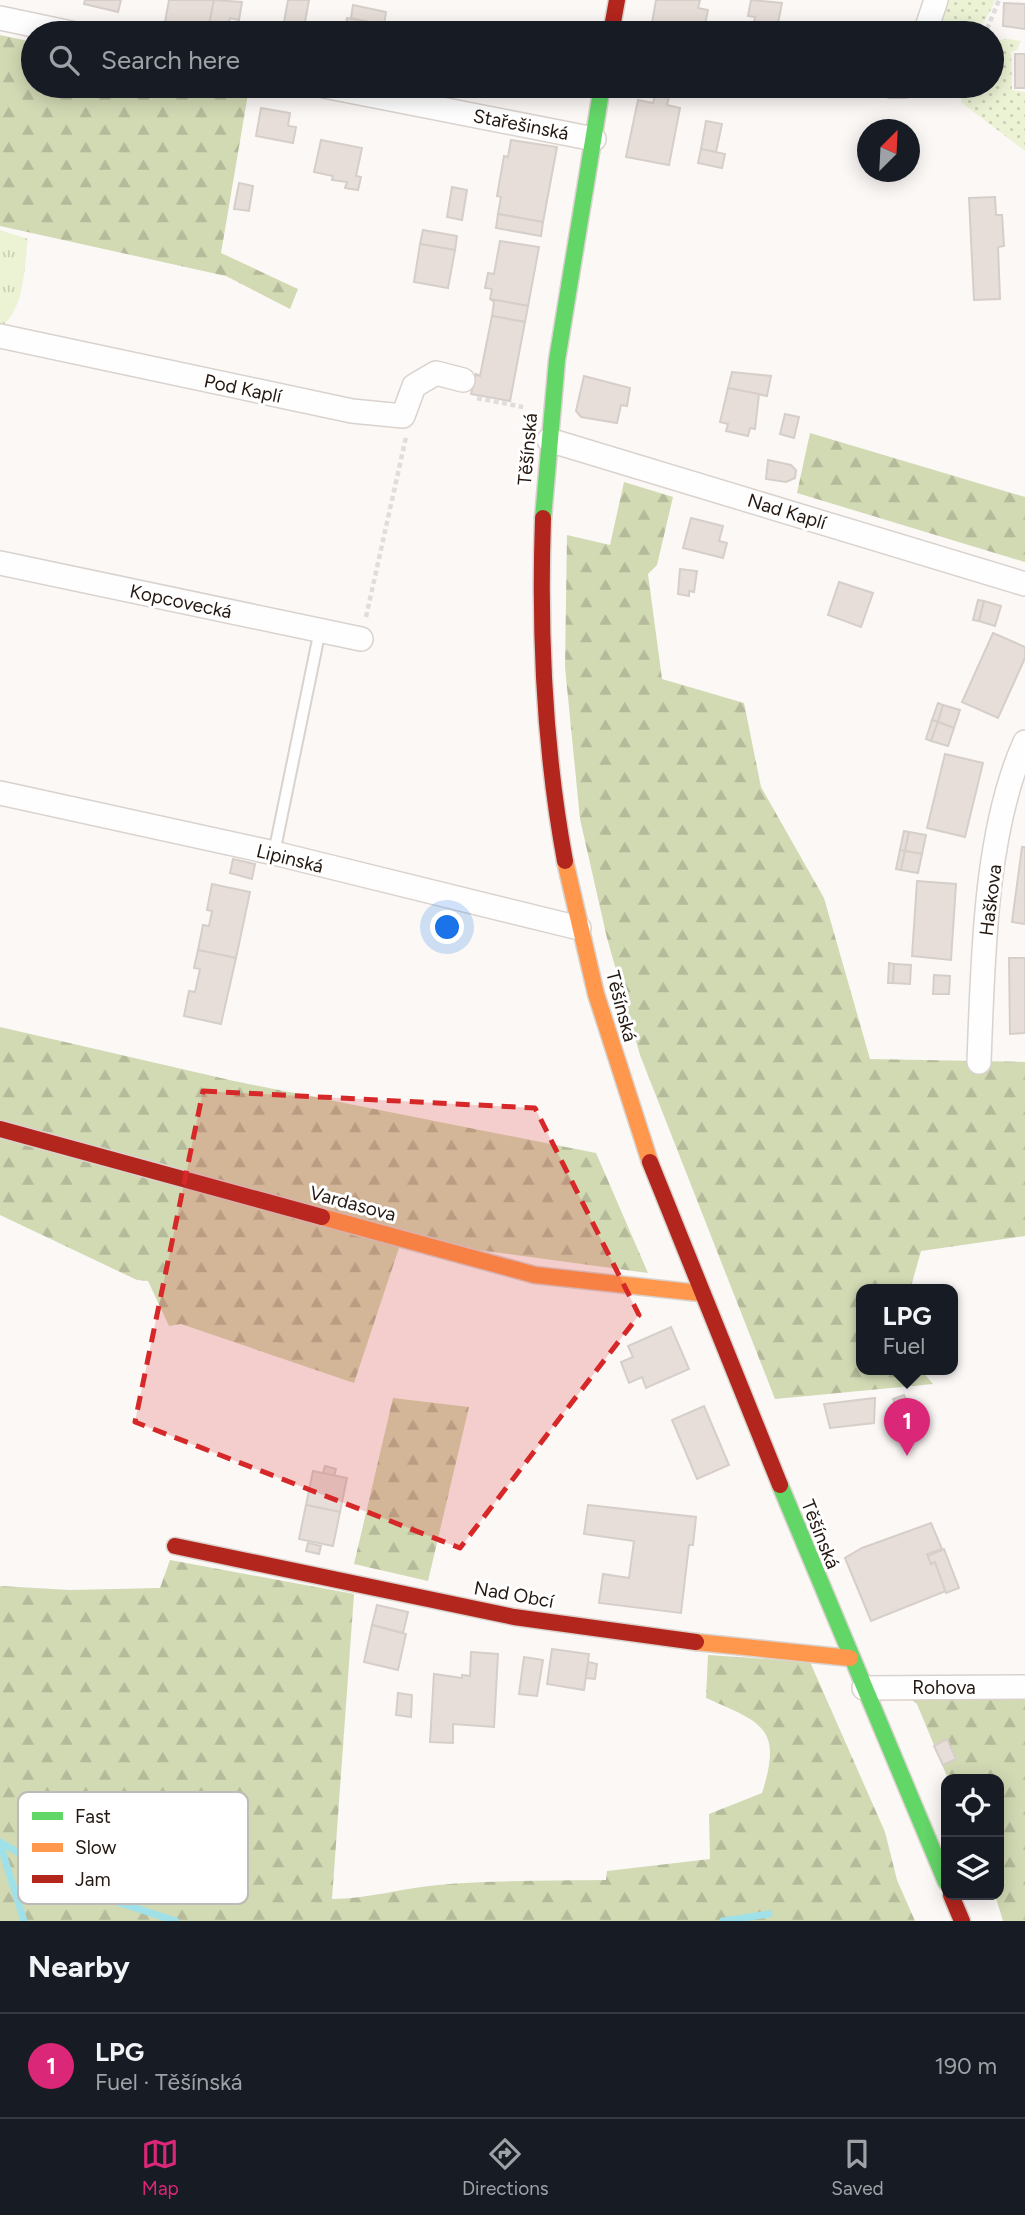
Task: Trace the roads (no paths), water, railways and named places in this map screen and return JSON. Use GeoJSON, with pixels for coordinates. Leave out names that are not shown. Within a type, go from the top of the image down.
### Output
{"type":"FeatureCollection","features":[{"type":"Feature","properties":{"kind":"main road"},"geometry":{"type":"LineString","coordinates":[[613,21],[617,0]]}},
{"type":"Feature","properties":{"kind":"main road","name":"Těšínská"},"geometry":{"type":"LineString","coordinates":[[600,98],[564,311],[549,440],[542,600],[547,732],[565,873],[626,1098],[699,1293],[941,1870]]}},
{"type":"Feature","properties":{"kind":"main road","name":"Vardasova"},"geometry":{"type":"LineString","coordinates":[[0,1129],[535,1275],[699,1293]]}},
{"type":"Feature","properties":{"kind":"main road","name":"Nad Obcí"},"geometry":{"type":"LineString","coordinates":[[175,1546],[514,1617],[743,1648],[821,1653],[850,1658]]}},
{"type":"Feature","properties":{"kind":"main road"},"geometry":{"type":"LineString","coordinates":[[953,1900],[962,1921]]}},
{"type":"Feature","properties":{"kind":"street"},"geometry":{"type":"LineString","coordinates":[[929,21],[936,0]]}},
{"type":"Feature","properties":{"kind":"street"},"geometry":{"type":"LineString","coordinates":[[0,18],[21,22]]}},
{"type":"Feature","properties":{"kind":"street","name":"Stařešinská"},"geometry":{"type":"LineString","coordinates":[[384,98],[594,139]]}},
{"type":"Feature","properties":{"kind":"street","name":"Pod Kaplí"},"geometry":{"type":"LineString","coordinates":[[0,337],[352,411],[403,416],[414,386],[436,373],[463,380]]}},
{"type":"Feature","properties":{"kind":"street","name":"Nad Kaplí"},"geometry":{"type":"LineString","coordinates":[[549,440],[1025,584]]}},
{"type":"Feature","properties":{"kind":"street","name":"Kopcovecká"},"geometry":{"type":"LineString","coordinates":[[0,563],[361,639]]}},
{"type":"Feature","properties":{"kind":"street","name":"Haškova"},"geometry":{"type":"LineString","coordinates":[[979,1062],[982,966],[998,834],[1015,806],[1025,742]]}},
{"type":"Feature","properties":{"kind":"street","name":"Lipinská"},"geometry":{"type":"LineString","coordinates":[[0,793],[274,853],[579,928]]}},
{"type":"Feature","properties":{"kind":"street","name":"Rohova"},"geometry":{"type":"LineString","coordinates":[[864,1688],[1025,1687]]}},
{"type":"Feature","properties":{"kind":"lane"},"geometry":{"type":"LineString","coordinates":[[274,853],[320,630]]}},
{"type":"Feature","properties":{"kind":"waterway"},"geometry":{"type":"LineString","coordinates":[[0,1842],[18,1852]]}},
{"type":"Feature","properties":{"kind":"waterway"},"geometry":{"type":"LineString","coordinates":[[0,1844],[18,1902]]}},
{"type":"Feature","properties":{"kind":"waterway"},"geometry":{"type":"LineString","coordinates":[[19,1904],[24,1921]]}},
{"type":"Feature","properties":{"kind":"waterway"},"geometry":{"type":"LineString","coordinates":[[123,1904],[176,1921]]}},
{"type":"Feature","properties":{"kind":"waterway"},"geometry":{"type":"LineString","coordinates":[[723,1921],[769,1914]]}},
{"type":"Feature","properties":{"kind":"place","name":"LPG"},"geometry":{"type":"Point","coordinates":[907,1456]}}]}
